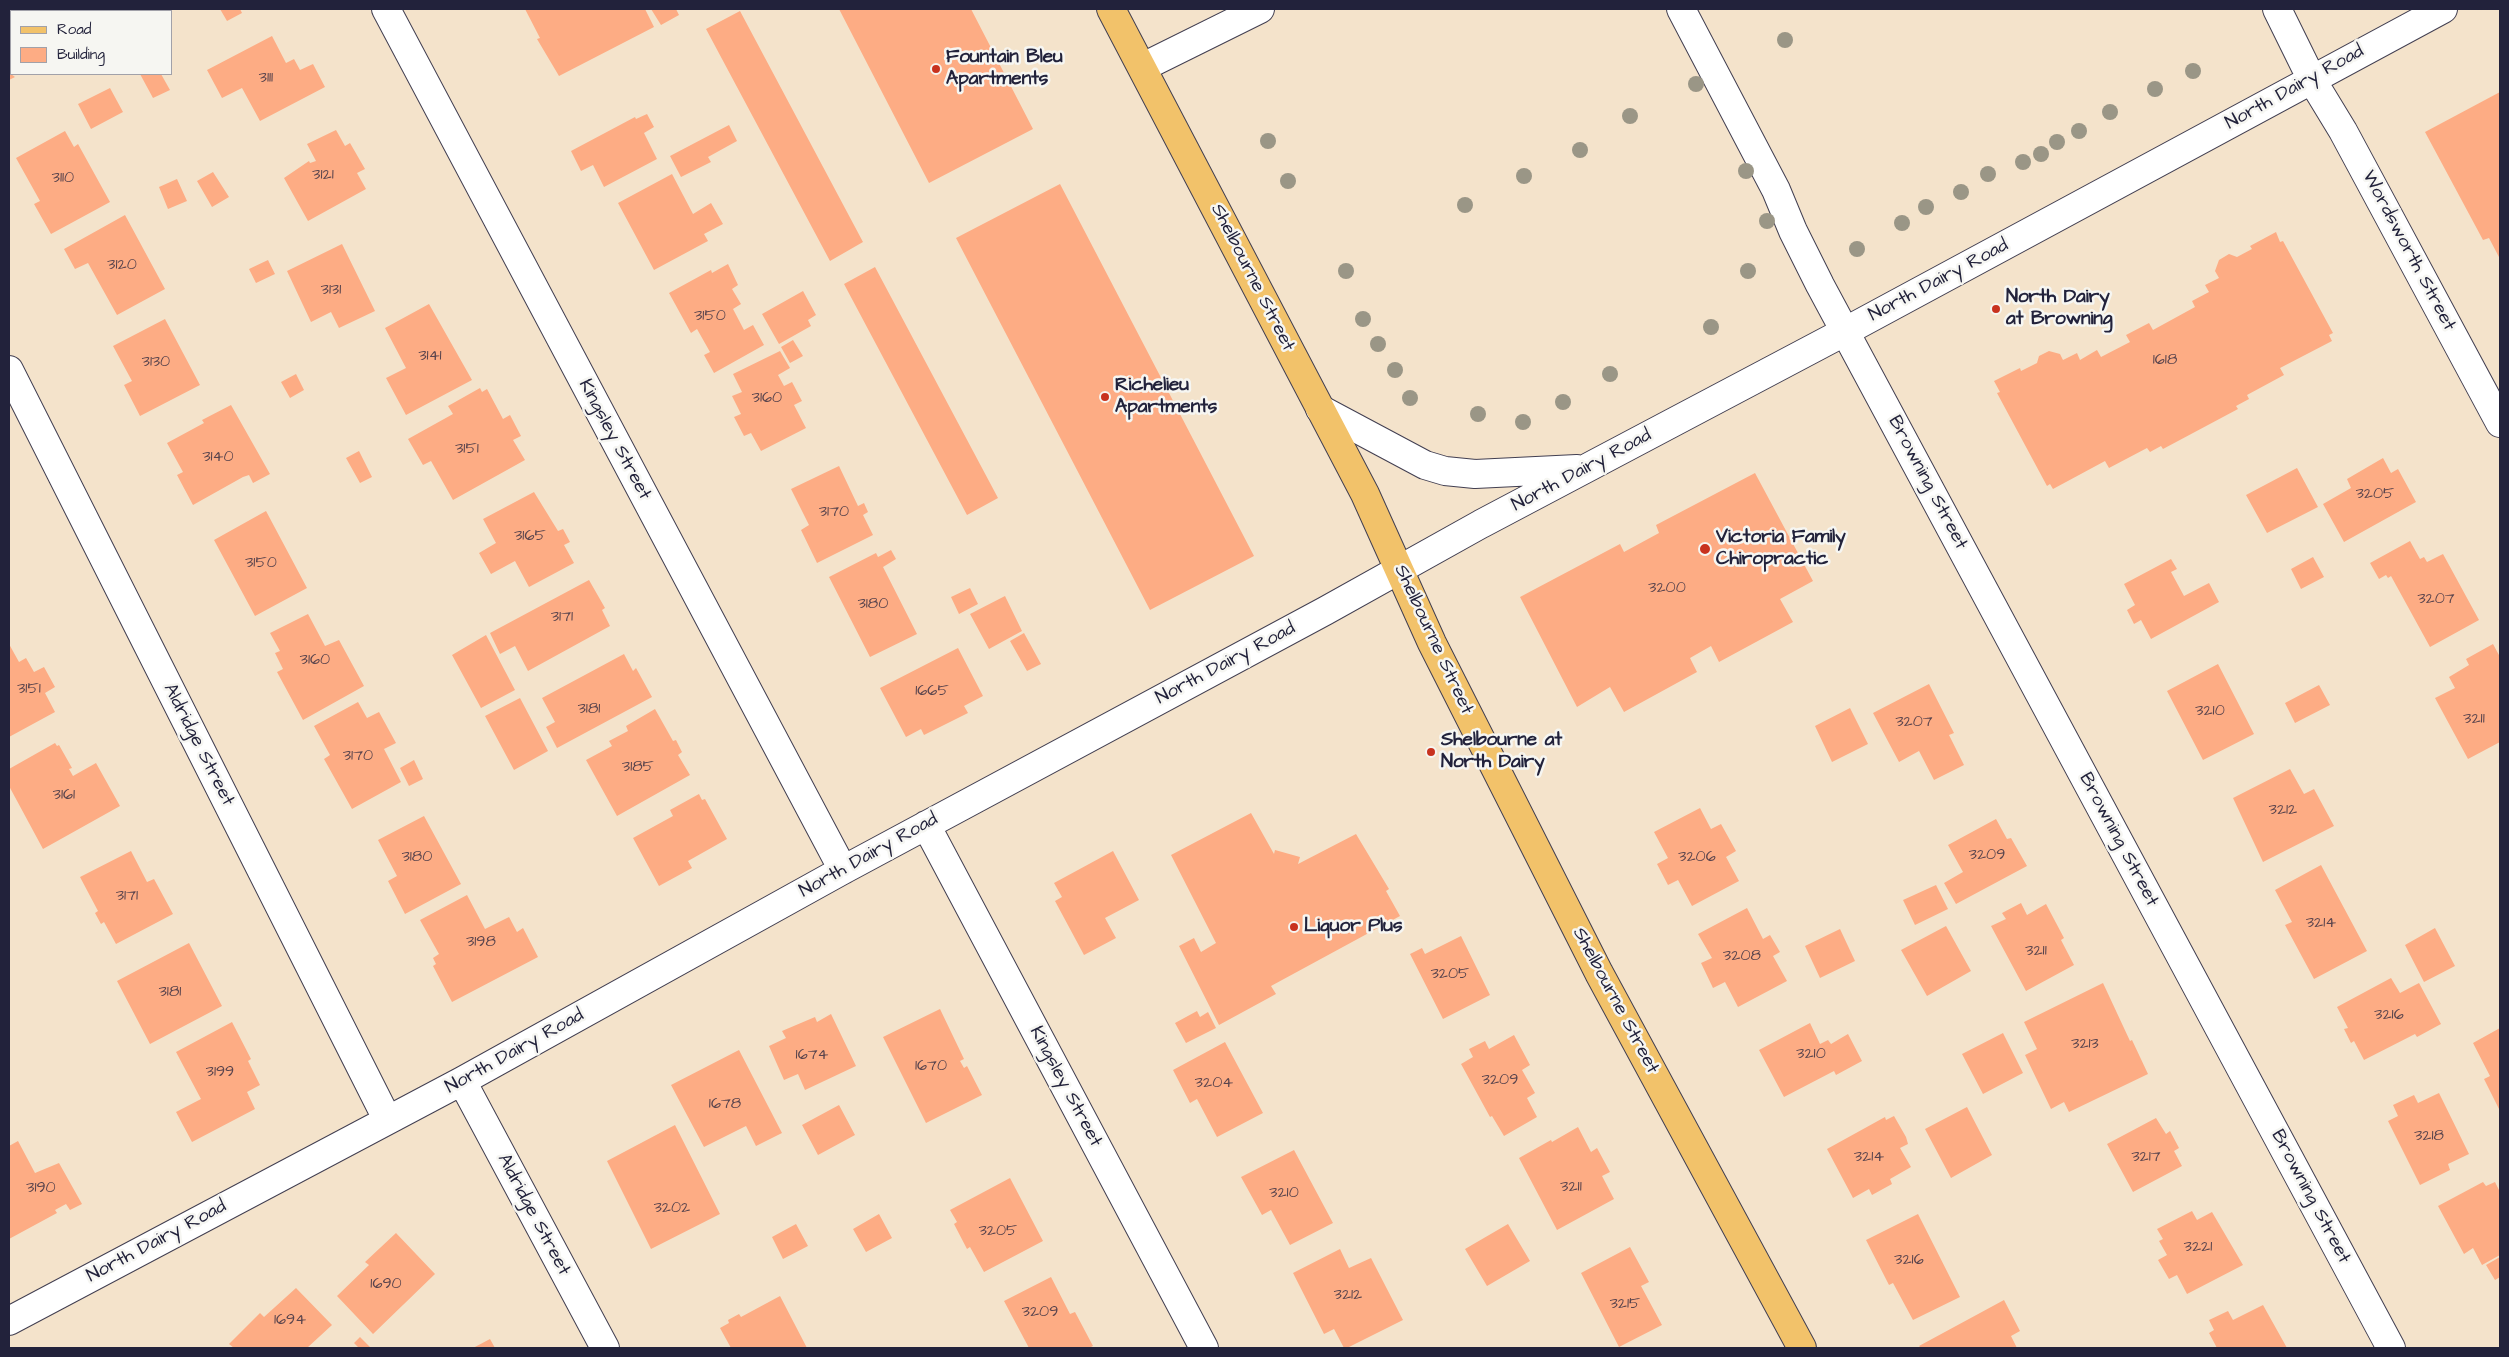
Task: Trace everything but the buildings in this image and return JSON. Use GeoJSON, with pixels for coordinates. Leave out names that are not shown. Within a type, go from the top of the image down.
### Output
{"type":"FeatureCollection","features":[{"type":"Feature","properties":{"kind":"main road","name":"Shelbourne Street"},"geometry":{"type":"LineString","coordinates":[[1111,9],[1365,494],[1450,678],[1600,973],[1802,1348]]}},
{"type":"Feature","properties":{"kind":"street","name":"Kingsley Street"},"geometry":{"type":"LineString","coordinates":[[386,9],[843,870]]}},
{"type":"Feature","properties":{"kind":"street"},"geometry":{"type":"LineString","coordinates":[[1143,67],[1260,9]]}},
{"type":"Feature","properties":{"kind":"street","name":"Browning Street"},"geometry":{"type":"LineString","coordinates":[[1681,9],[1776,190],[1793,231],[1846,331],[2391,1348]]}},
{"type":"Feature","properties":{"kind":"street","name":"Wordsworth Street"},"geometry":{"type":"LineString","coordinates":[[2277,9],[2312,80],[2343,131],[2500,423]]}},
{"type":"Feature","properties":{"kind":"street","name":"North Dairy Road"},"geometry":{"type":"LineString","coordinates":[[9,1321],[387,1119],[462,1081],[843,870],[1317,616],[1399,569],[1846,331],[2443,9]]}},
{"type":"Feature","properties":{"kind":"street","name":"Aldridge Street"},"geometry":{"type":"LineString","coordinates":[[9,370],[387,1119]]}},
{"type":"Feature","properties":{"kind":"street"},"geometry":{"type":"LineString","coordinates":[[1320,409],[1425,465],[1445,470],[1476,474],[1586,468]]}},
{"type":"Feature","properties":{"kind":"street","name":"Kingsley Street"},"geometry":{"type":"LineString","coordinates":[[926,825],[1204,1348]]}},
{"type":"Feature","properties":{"kind":"street","name":"Aldridge Street"},"geometry":{"type":"LineString","coordinates":[[462,1081],[604,1348]]}},
{"type":"Feature","properties":{"kind":"place","name":"Fountain Bleu Apartments"},"geometry":{"type":"Point","coordinates":[936,69]}},
{"type":"Feature","properties":{"kind":"place","name":"North Dairy at Browning"},"geometry":{"type":"Point","coordinates":[1996,309]}},
{"type":"Feature","properties":{"kind":"place","name":"Richelieu Apartments"},"geometry":{"type":"Point","coordinates":[1105,397]}},
{"type":"Feature","properties":{"kind":"place","name":"Victoria Family Chiropractic"},"geometry":{"type":"Point","coordinates":[1705,549]}},
{"type":"Feature","properties":{"kind":"place","name":"Shelbourne at North Dairy"},"geometry":{"type":"Point","coordinates":[1431,752]}},
{"type":"Feature","properties":{"kind":"place","name":"Liquor Plus"},"geometry":{"type":"Point","coordinates":[1294,927]}}]}
